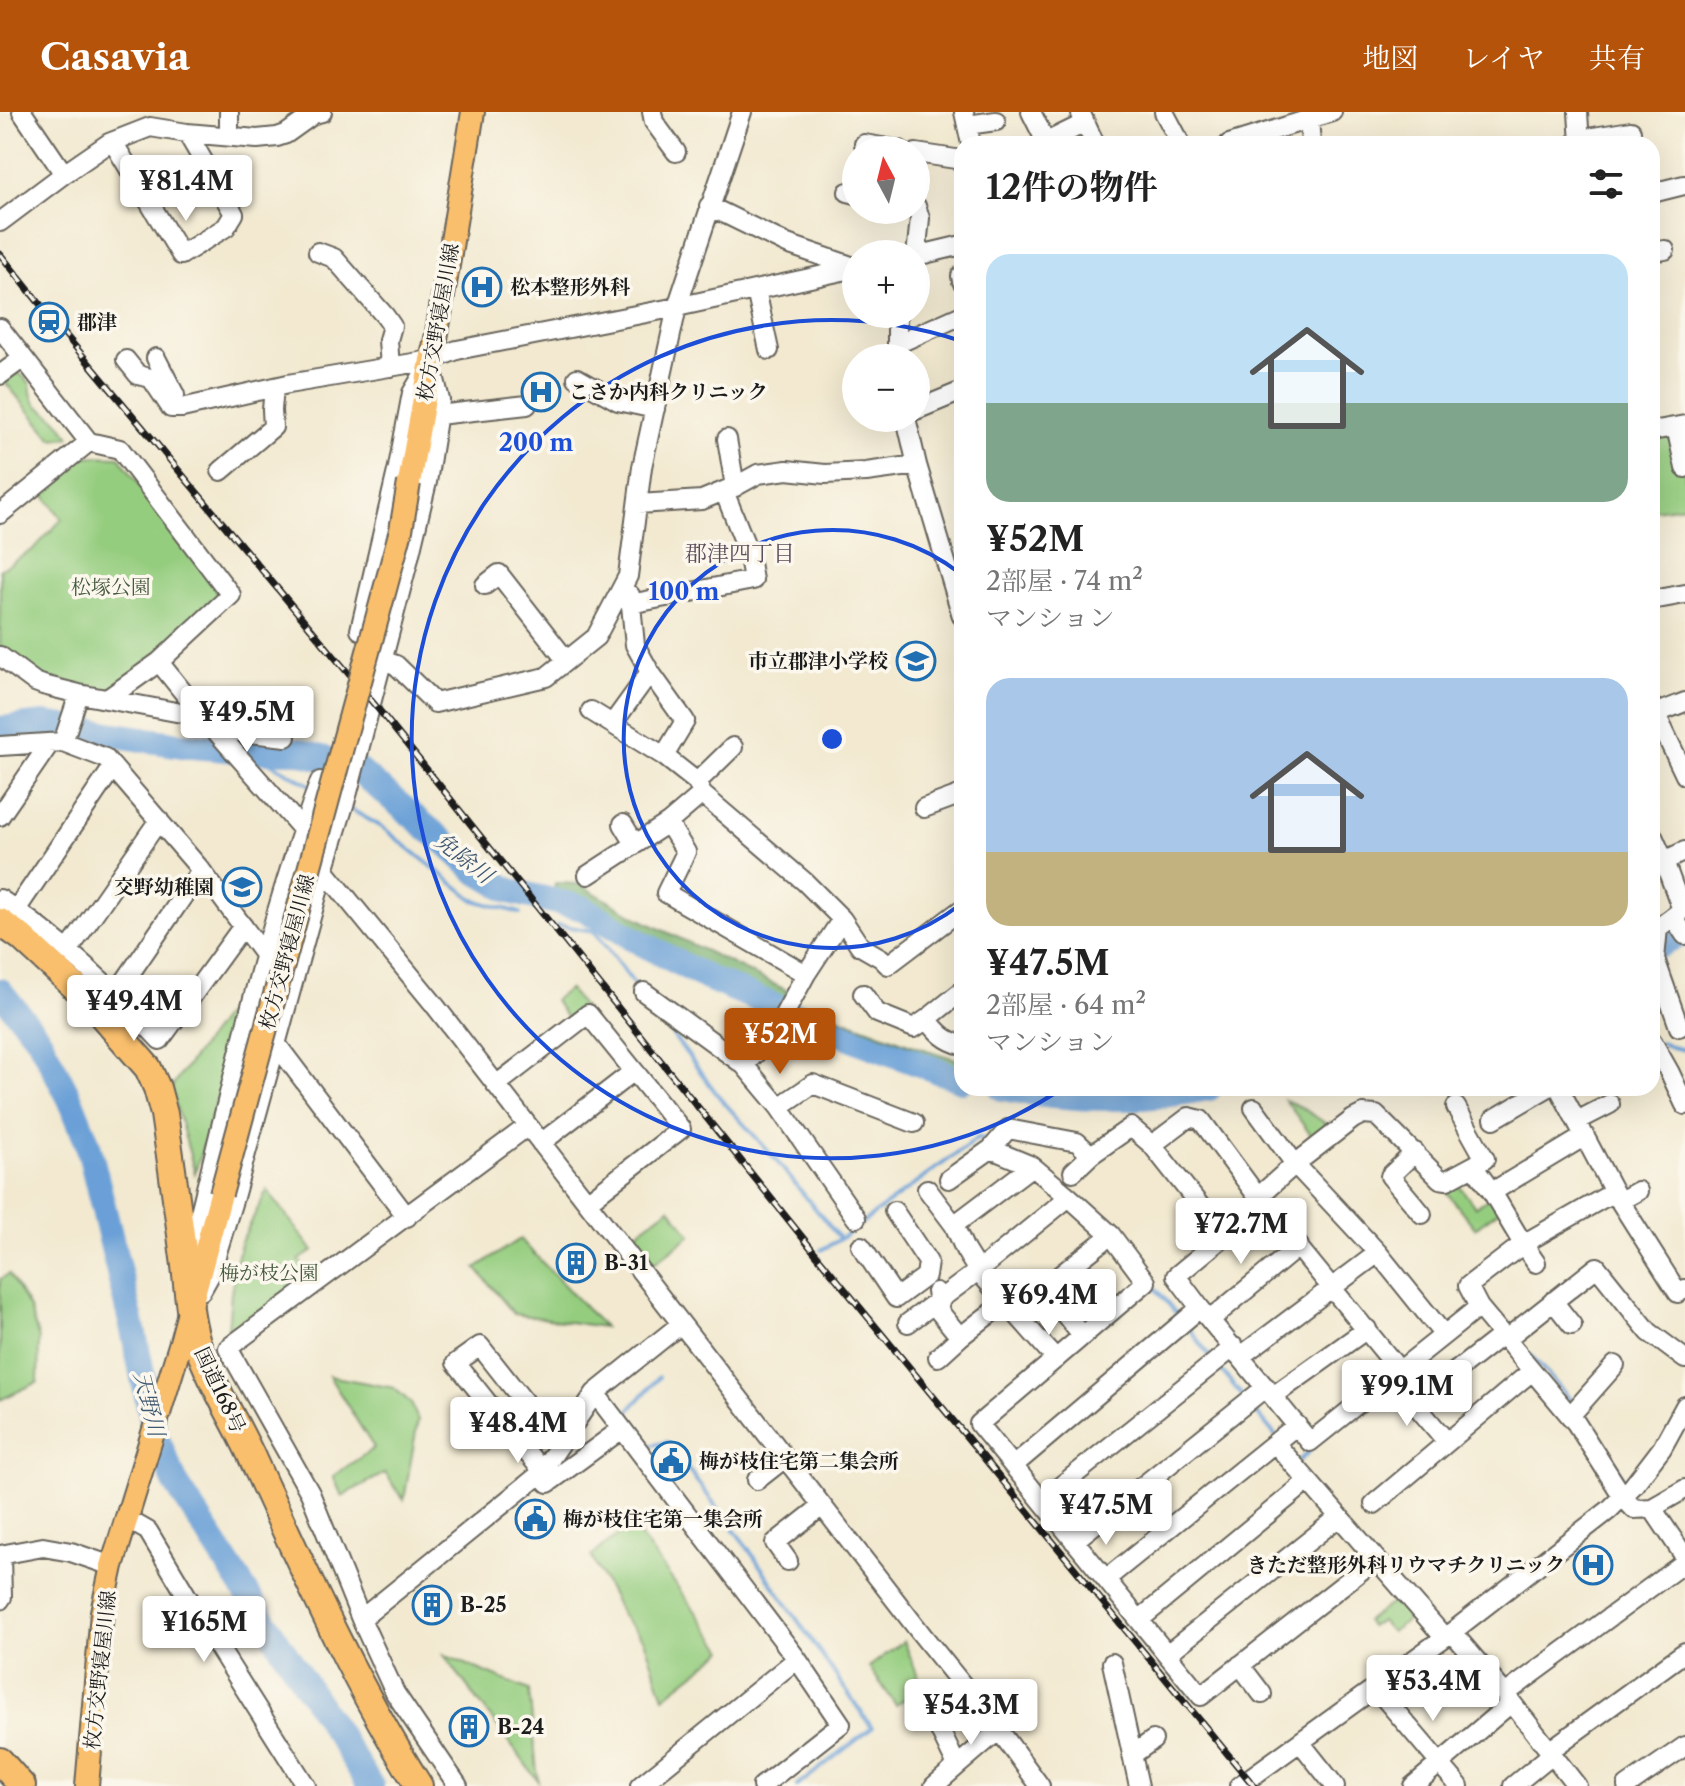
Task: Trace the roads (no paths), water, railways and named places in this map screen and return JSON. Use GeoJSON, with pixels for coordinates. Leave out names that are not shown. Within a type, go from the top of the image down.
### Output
{"type":"FeatureCollection","features":[{"type":"Feature","properties":{"kind":"highway","name":"国道168号"},"geometry":{"type":"LineString","coordinates":[[8,916],[21,937],[85,996],[148,1068],[164,1114],[190,1308],[198,1345],[216,1390],[249,1450],[351,1669],[419,1786]]}},
{"type":"Feature","properties":{"kind":"highway"},"geometry":{"type":"LineString","coordinates":[[0,1761],[22,1786]]}},
{"type":"Feature","properties":{"kind":"main road","name":"枚方交野寝屋川線"},"geometry":{"type":"LineString","coordinates":[[87,1786],[102,1612],[112,1566],[181,1342],[397,546],[436,339],[473,112]]}},
{"type":"Feature","properties":{"kind":"street"},"geometry":{"type":"LineString","coordinates":[[22,112],[64,174]]}},
{"type":"Feature","properties":{"kind":"street"},"geometry":{"type":"LineString","coordinates":[[229,112],[229,136]]}},
{"type":"Feature","properties":{"kind":"street"},"geometry":{"type":"LineString","coordinates":[[0,222],[64,174],[149,120],[187,133],[257,139],[286,134],[314,114],[322,112]]}},
{"type":"Feature","properties":{"kind":"street"},"geometry":{"type":"LineString","coordinates":[[652,112],[654,122],[676,152]]}},
{"type":"Feature","properties":{"kind":"street"},"geometry":{"type":"LineString","coordinates":[[664,756],[685,721],[635,645],[628,576],[642,467],[677,307],[742,112]]}},
{"type":"Feature","properties":{"kind":"street"},"geometry":{"type":"LineString","coordinates":[[1031,112],[1043,136]]}},
{"type":"Feature","properties":{"kind":"street"},"geometry":{"type":"LineString","coordinates":[[1164,112],[1177,136]]}},
{"type":"Feature","properties":{"kind":"street"},"geometry":{"type":"LineString","coordinates":[[1255,136],[1332,112]]}},
{"type":"Feature","properties":{"kind":"street"},"geometry":{"type":"LineString","coordinates":[[1578,112],[1580,136]]}},
{"type":"Feature","properties":{"kind":"street"},"geometry":{"type":"LineString","coordinates":[[1055,136],[1083,117],[1091,136]]}},
{"type":"Feature","properties":{"kind":"street"},"geometry":{"type":"LineString","coordinates":[[965,118],[996,121]]}},
{"type":"Feature","properties":{"kind":"street"},"geometry":{"type":"LineString","coordinates":[[1309,119],[1310,136]]}},
{"type":"Feature","properties":{"kind":"street"},"geometry":{"type":"LineString","coordinates":[[1606,136],[1631,131]]}},
{"type":"Feature","properties":{"kind":"street"},"geometry":{"type":"LineString","coordinates":[[113,142],[181,255],[226,227],[234,214],[187,133]]}},
{"type":"Feature","properties":{"kind":"street"},"geometry":{"type":"LineString","coordinates":[[930,155],[954,159]]}},
{"type":"Feature","properties":{"kind":"street"},"geometry":{"type":"LineString","coordinates":[[1660,191],[1684,185]]}},
{"type":"Feature","properties":{"kind":"street"},"geometry":{"type":"LineString","coordinates":[[709,206],[787,244],[842,263]]}},
{"type":"Feature","properties":{"kind":"street"},"geometry":{"type":"LineString","coordinates":[[930,253],[954,247]]}},
{"type":"Feature","properties":{"kind":"street"},"geometry":{"type":"LineString","coordinates":[[318,252],[334,258],[352,272],[361,297],[392,326],[388,340],[390,367]]}},
{"type":"Feature","properties":{"kind":"street"},"geometry":{"type":"LineString","coordinates":[[126,360],[138,375],[151,378],[171,408],[182,408],[274,387],[431,360],[457,350],[842,271]]}},
{"type":"Feature","properties":{"kind":"street"},"geometry":{"type":"LineString","coordinates":[[756,290],[769,350]]}},
{"type":"Feature","properties":{"kind":"street"},"geometry":{"type":"LineString","coordinates":[[910,344],[954,319]]}},
{"type":"Feature","properties":{"kind":"street"},"geometry":{"type":"LineString","coordinates":[[0,328],[89,442],[120,449],[231,595],[159,662],[107,699]]}},
{"type":"Feature","properties":{"kind":"street"},"geometry":{"type":"LineString","coordinates":[[156,358],[182,408]]}},
{"type":"Feature","properties":{"kind":"street"},"geometry":{"type":"LineString","coordinates":[[0,375],[22,359]]}},
{"type":"Feature","properties":{"kind":"street"},"geometry":{"type":"LineString","coordinates":[[190,1308],[210,1275],[277,1045],[408,562],[427,482],[440,400],[431,360]]}},
{"type":"Feature","properties":{"kind":"street"},"geometry":{"type":"LineString","coordinates":[[360,630],[412,393],[431,360]]}},
{"type":"Feature","properties":{"kind":"street"},"geometry":{"type":"LineString","coordinates":[[577,378],[618,401],[655,409]]}},
{"type":"Feature","properties":{"kind":"street"},"geometry":{"type":"LineString","coordinates":[[221,471],[273,427],[274,387]]}},
{"type":"Feature","properties":{"kind":"street"},"geometry":{"type":"LineString","coordinates":[[930,404],[954,394]]}},
{"type":"Feature","properties":{"kind":"street"},"geometry":{"type":"LineString","coordinates":[[438,415],[527,405]]}},
{"type":"Feature","properties":{"kind":"street"},"geometry":{"type":"LineString","coordinates":[[1660,430],[1680,426],[1685,468]]}},
{"type":"Feature","properties":{"kind":"street"},"geometry":{"type":"LineString","coordinates":[[909,432],[954,589]]}},
{"type":"Feature","properties":{"kind":"street"},"geometry":{"type":"LineString","coordinates":[[630,604],[753,580],[730,489],[727,439]]}},
{"type":"Feature","properties":{"kind":"street"},"geometry":{"type":"LineString","coordinates":[[0,514],[89,442]]}},
{"type":"Feature","properties":{"kind":"street"},"geometry":{"type":"LineString","coordinates":[[638,504],[702,500],[758,474],[787,470],[825,474],[866,472],[917,465]]}},
{"type":"Feature","properties":{"kind":"street"},"geometry":{"type":"LineString","coordinates":[[498,574],[566,660]]}},
{"type":"Feature","properties":{"kind":"street"},"geometry":{"type":"LineString","coordinates":[[382,660],[396,665],[435,703],[546,677],[596,637],[628,576]]}},
{"type":"Feature","properties":{"kind":"street"},"geometry":{"type":"LineString","coordinates":[[1660,599],[1685,594]]}},
{"type":"Feature","properties":{"kind":"street"},"geometry":{"type":"LineString","coordinates":[[0,656],[35,682],[76,702],[107,699],[212,727],[286,737]]}},
{"type":"Feature","properties":{"kind":"street"},"geometry":{"type":"LineString","coordinates":[[159,662],[303,830],[324,870],[496,1085],[1040,1786]]}},
{"type":"Feature","properties":{"kind":"street"},"geometry":{"type":"LineString","coordinates":[[613,723],[650,672]]}},
{"type":"Feature","properties":{"kind":"street"},"geometry":{"type":"LineString","coordinates":[[0,816],[56,742],[76,702]]}},
{"type":"Feature","properties":{"kind":"street"},"geometry":{"type":"LineString","coordinates":[[1660,709],[1685,702]]}},
{"type":"Feature","properties":{"kind":"street"},"geometry":{"type":"LineString","coordinates":[[591,711],[664,756],[805,882],[842,919],[860,946],[881,958],[890,968],[932,938],[954,917]]}},
{"type":"Feature","properties":{"kind":"street"},"geometry":{"type":"LineString","coordinates":[[1660,725],[1685,775]]}},
{"type":"Feature","properties":{"kind":"street"},"geometry":{"type":"LineString","coordinates":[[0,746],[56,742],[105,758],[201,870],[265,956]]}},
{"type":"Feature","properties":{"kind":"street"},"geometry":{"type":"LineString","coordinates":[[588,875],[668,823],[733,747]]}},
{"type":"Feature","properties":{"kind":"street"},"geometry":{"type":"LineString","coordinates":[[8,916],[113,767]]}},
{"type":"Feature","properties":{"kind":"street"},"geometry":{"type":"LineString","coordinates":[[190,1308],[194,1237],[265,956],[303,830],[317,789],[345,800]]}},
{"type":"Feature","properties":{"kind":"street"},"geometry":{"type":"LineString","coordinates":[[924,808],[954,797]]}},
{"type":"Feature","properties":{"kind":"street"},"geometry":{"type":"LineString","coordinates":[[68,951],[159,820]]}},
{"type":"Feature","properties":{"kind":"street"},"geometry":{"type":"LineString","coordinates":[[668,823],[686,852],[666,893],[806,974]]}},
{"type":"Feature","properties":{"kind":"street"},"geometry":{"type":"LineString","coordinates":[[623,824],[635,844]]}},
{"type":"Feature","properties":{"kind":"street"},"geometry":{"type":"LineString","coordinates":[[1664,861],[1685,851]]}},
{"type":"Feature","properties":{"kind":"street"},"geometry":{"type":"LineString","coordinates":[[1660,852],[1682,910],[1665,923],[1660,939]]}},
{"type":"Feature","properties":{"kind":"street"},"geometry":{"type":"LineString","coordinates":[[116,994],[201,870]]}},
{"type":"Feature","properties":{"kind":"street"},"geometry":{"type":"LineString","coordinates":[[0,899],[8,916],[68,951],[116,994],[160,1040],[243,926]]}},
{"type":"Feature","properties":{"kind":"street"},"geometry":{"type":"LineString","coordinates":[[744,1065],[772,1037],[806,974],[842,919]]}},
{"type":"Feature","properties":{"kind":"street"},"geometry":{"type":"LineString","coordinates":[[1665,923],[1685,935]]}},
{"type":"Feature","properties":{"kind":"street"},"geometry":{"type":"LineString","coordinates":[[1660,979],[1679,1027]]}},
{"type":"Feature","properties":{"kind":"street"},"geometry":{"type":"LineString","coordinates":[[644,992],[679,1026],[744,1065],[779,1107],[802,1155],[856,1218]]}},
{"type":"Feature","properties":{"kind":"street"},"geometry":{"type":"LineString","coordinates":[[871,997],[877,1013],[914,1028],[954,997]]}},
{"type":"Feature","properties":{"kind":"street"},"geometry":{"type":"LineString","coordinates":[[496,1085],[588,1014],[681,1129],[587,1202]]}},
{"type":"Feature","properties":{"kind":"street"},"geometry":{"type":"LineString","coordinates":[[927,1019],[940,1035],[954,1041]]}},
{"type":"Feature","properties":{"kind":"street"},"geometry":{"type":"LineString","coordinates":[[277,1045],[407,1217]]}},
{"type":"Feature","properties":{"kind":"street"},"geometry":{"type":"LineString","coordinates":[[1660,1054],[1680,1085],[1685,1105]]}},
{"type":"Feature","properties":{"kind":"street"},"geometry":{"type":"LineString","coordinates":[[541,1143],[634,1071]]}},
{"type":"Feature","properties":{"kind":"street"},"geometry":{"type":"LineString","coordinates":[[779,1107],[813,1084],[914,1123]]}},
{"type":"Feature","properties":{"kind":"street"},"geometry":{"type":"LineString","coordinates":[[1494,1119],[1533,1096]]}},
{"type":"Feature","properties":{"kind":"street"},"geometry":{"type":"LineString","coordinates":[[1563,1096],[1617,1197],[1678,1293],[1685,1289]]}},
{"type":"Feature","properties":{"kind":"street"},"geometry":{"type":"LineString","coordinates":[[1492,1192],[1610,1104]]}},
{"type":"Feature","properties":{"kind":"street"},"geometry":{"type":"LineString","coordinates":[[1456,1107],[1485,1159],[1447,1180],[1440,1179],[1376,1115],[1363,1114],[1295,1164],[1261,1200],[1176,1276],[1196,1317],[1258,1397],[1308,1481],[1448,1635],[1577,1786]]}},
{"type":"Feature","properties":{"kind":"street"},"geometry":{"type":"LineString","coordinates":[[1254,1108],[1295,1164],[1378,1253],[1444,1335]]}},
{"type":"Feature","properties":{"kind":"street"},"geometry":{"type":"LineString","coordinates":[[1152,1145],[1189,1117],[1201,1120],[1261,1200],[1367,1329],[1414,1404],[1447,1442]]}},
{"type":"Feature","properties":{"kind":"street"},"geometry":{"type":"LineString","coordinates":[[458,1786],[395,1693],[310,1493],[228,1348],[528,1126]]}},
{"type":"Feature","properties":{"kind":"street"},"geometry":{"type":"LineString","coordinates":[[1073,1172],[1131,1127],[1152,1145],[1223,1235]]}},
{"type":"Feature","properties":{"kind":"street"},"geometry":{"type":"LineString","coordinates":[[949,1179],[995,1144],[1008,1129],[1077,1142],[1091,1155]]}},
{"type":"Feature","properties":{"kind":"street"},"geometry":{"type":"LineString","coordinates":[[995,1144],[1032,1166],[1111,1235],[1146,1282],[979,1424],[1201,1696],[1376,1559]]}},
{"type":"Feature","properties":{"kind":"street"},"geometry":{"type":"LineString","coordinates":[[1415,1152],[1384,1181],[1422,1214]]}},
{"type":"Feature","properties":{"kind":"street"},"geometry":{"type":"LineString","coordinates":[[954,1225],[1032,1166]]}},
{"type":"Feature","properties":{"kind":"street"},"geometry":{"type":"LineString","coordinates":[[1473,1166],[1536,1263]]}},
{"type":"Feature","properties":{"kind":"street"},"geometry":{"type":"LineString","coordinates":[[927,1189],[954,1225],[978,1271],[1056,1359]]}},
{"type":"Feature","properties":{"kind":"street"},"geometry":{"type":"LineString","coordinates":[[1638,1191],[1617,1197],[1523,1244],[1468,1286],[1482,1311],[1508,1335],[1532,1371],[1575,1411],[1623,1497],[1634,1509],[1652,1508],[1685,1489]]}},
{"type":"Feature","properties":{"kind":"street"},"geometry":{"type":"LineString","coordinates":[[908,1323],[1069,1197]]}},
{"type":"Feature","properties":{"kind":"street"},"geometry":{"type":"LineString","coordinates":[[894,1211],[928,1262],[926,1276],[941,1299],[938,1310],[960,1337]]}},
{"type":"Feature","properties":{"kind":"street"},"geometry":{"type":"LineString","coordinates":[[1082,1336],[1044,1288],[1111,1235]]}},
{"type":"Feature","properties":{"kind":"street"},"geometry":{"type":"LineString","coordinates":[[861,1246],[896,1298],[926,1276]]}},
{"type":"Feature","properties":{"kind":"street"},"geometry":{"type":"LineString","coordinates":[[1013,1466],[1196,1317],[1299,1246]]}},
{"type":"Feature","properties":{"kind":"street"},"geometry":{"type":"LineString","coordinates":[[1042,1501],[1225,1357],[1333,1287],[1378,1253]]}},
{"type":"Feature","properties":{"kind":"street"},"geometry":{"type":"LineString","coordinates":[[1414,1404],[1597,1267],[1649,1332],[1685,1359]]}},
{"type":"Feature","properties":{"kind":"street"},"geometry":{"type":"LineString","coordinates":[[1553,1301],[1572,1325]]}},
{"type":"Feature","properties":{"kind":"street"},"geometry":{"type":"LineString","coordinates":[[938,1357],[1005,1302]]}},
{"type":"Feature","properties":{"kind":"street"},"geometry":{"type":"LineString","coordinates":[[1284,1436],[1310,1442],[1396,1378],[1444,1335],[1482,1311]]}},
{"type":"Feature","properties":{"kind":"street"},"geometry":{"type":"LineString","coordinates":[[361,1619],[541,1473],[595,1393],[681,1324]]}},
{"type":"Feature","properties":{"kind":"street"},"geometry":{"type":"LineString","coordinates":[[1074,1541],[1258,1397],[1367,1329]]}},
{"type":"Feature","properties":{"kind":"street"},"geometry":{"type":"LineString","coordinates":[[559,1446],[480,1346],[456,1363],[548,1483],[622,1429]]}},
{"type":"Feature","properties":{"kind":"street"},"geometry":{"type":"LineString","coordinates":[[1575,1411],[1615,1365]]}},
{"type":"Feature","properties":{"kind":"street"},"geometry":{"type":"LineString","coordinates":[[1374,1504],[1532,1371]]}},
{"type":"Feature","properties":{"kind":"street"},"geometry":{"type":"LineString","coordinates":[[595,1393],[797,1659],[841,1724],[762,1786]]}},
{"type":"Feature","properties":{"kind":"street"},"geometry":{"type":"LineString","coordinates":[[1239,1786],[1448,1635],[1609,1510],[1633,1486],[1662,1448],[1685,1406]]}},
{"type":"Feature","properties":{"kind":"street"},"geometry":{"type":"LineString","coordinates":[[1106,1579],[1284,1436]]}},
{"type":"Feature","properties":{"kind":"street"},"geometry":{"type":"LineString","coordinates":[[757,1480],[785,1458]]}},
{"type":"Feature","properties":{"kind":"street"},"geometry":{"type":"LineString","coordinates":[[1139,1620],[1308,1481]]}},
{"type":"Feature","properties":{"kind":"street"},"geometry":{"type":"LineString","coordinates":[[788,1561],[775,1543],[822,1506]]}},
{"type":"Feature","properties":{"kind":"street"},"geometry":{"type":"LineString","coordinates":[[1413,1786],[1505,1701],[1685,1560],[1652,1508]]}},
{"type":"Feature","properties":{"kind":"street"},"geometry":{"type":"LineString","coordinates":[[1167,1654],[1339,1517]]}},
{"type":"Feature","properties":{"kind":"street"},"geometry":{"type":"LineString","coordinates":[[127,1519],[148,1531],[306,1786]]}},
{"type":"Feature","properties":{"kind":"street"},"geometry":{"type":"LineString","coordinates":[[0,1600],[0,1555],[43,1547],[71,1552],[112,1566]]}},
{"type":"Feature","properties":{"kind":"street"},"geometry":{"type":"LineString","coordinates":[[1513,1786],[1548,1755],[1685,1652]]}},
{"type":"Feature","properties":{"kind":"street"},"geometry":{"type":"LineString","coordinates":[[640,1786],[797,1659]]}},
{"type":"Feature","properties":{"kind":"street"},"geometry":{"type":"LineString","coordinates":[[1112,1663],[1139,1786]]}},
{"type":"Feature","properties":{"kind":"street"},"geometry":{"type":"LineString","coordinates":[[1240,1665],[1262,1694]]}},
{"type":"Feature","properties":{"kind":"street"},"geometry":{"type":"LineString","coordinates":[[1375,1687],[1459,1786]]}},
{"type":"Feature","properties":{"kind":"street"},"geometry":{"type":"LineString","coordinates":[[923,1695],[957,1766]]}},
{"type":"Feature","properties":{"kind":"street"},"geometry":{"type":"LineString","coordinates":[[934,1786],[999,1730]]}},
{"type":"Feature","properties":{"kind":"street"},"geometry":{"type":"LineString","coordinates":[[1132,1755],[1153,1740]]}},
{"type":"Feature","properties":{"kind":"street"},"geometry":{"type":"LineString","coordinates":[[1300,1742],[1335,1786]]}},
{"type":"Feature","properties":{"kind":"street"},"geometry":{"type":"LineString","coordinates":[[1627,1786],[1685,1746]]}},
{"type":"Feature","properties":{"kind":"waterway","name":"免除川"},"geometry":{"type":"LineString","coordinates":[[0,729],[45,724],[181,745],[249,751],[298,751],[355,768],[476,871],[510,891],[583,908],[705,977],[954,1077]]}},
{"type":"Feature","properties":{"kind":"waterway"},"geometry":{"type":"LineString","coordinates":[[249,751],[312,786]]}},
{"type":"Feature","properties":{"kind":"waterway"},"geometry":{"type":"LineString","coordinates":[[350,809],[382,827],[474,900],[520,913]]}},
{"type":"Feature","properties":{"kind":"waterway"},"geometry":{"type":"LineString","coordinates":[[557,925],[594,931],[640,992]]}},
{"type":"Feature","properties":{"kind":"waterway","name":"免除川"},"geometry":{"type":"LineString","coordinates":[[1660,945],[1685,932]]}},
{"type":"Feature","properties":{"kind":"waterway","name":"天野川"},"geometry":{"type":"LineString","coordinates":[[0,991],[39,1039],[70,1099],[88,1144],[155,1434],[175,1482],[371,1786]]}},
{"type":"Feature","properties":{"kind":"waterway"},"geometry":{"type":"LineString","coordinates":[[650,1005],[720,1098],[770,1153],[840,1239]]}},
{"type":"Feature","properties":{"kind":"waterway"},"geometry":{"type":"LineString","coordinates":[[1661,1042],[1685,1050]]}},
{"type":"Feature","properties":{"kind":"waterway","name":"免除川"},"geometry":{"type":"LineString","coordinates":[[1058,1096],[1145,1096]]}},
{"type":"Feature","properties":{"kind":"waterway"},"geometry":{"type":"LineString","coordinates":[[821,1250],[979,1137],[990,1142]]}},
{"type":"Feature","properties":{"kind":"waterway"},"geometry":{"type":"LineString","coordinates":[[1152,1284],[1179,1317]]}},
{"type":"Feature","properties":{"kind":"waterway"},"geometry":{"type":"LineString","coordinates":[[1188,1327],[1211,1358]]}},
{"type":"Feature","properties":{"kind":"waterway"},"geometry":{"type":"LineString","coordinates":[[1529,1353],[1574,1404]]}},
{"type":"Feature","properties":{"kind":"waterway"},"geometry":{"type":"LineString","coordinates":[[1217,1365],[1244,1398]]}},
{"type":"Feature","properties":{"kind":"waterway"},"geometry":{"type":"LineString","coordinates":[[659,1377],[627,1413],[649,1446],[667,1442],[745,1544],[872,1728],[797,1786]]}},
{"type":"Feature","properties":{"kind":"waterway"},"geometry":{"type":"LineString","coordinates":[[1250,1405],[1275,1435]]}},
{"type":"Feature","properties":{"kind":"waterway"},"geometry":{"type":"LineString","coordinates":[[1581,1414],[1612,1457],[1623,1479]]}},
{"type":"Feature","properties":{"kind":"waterway"},"geometry":{"type":"LineString","coordinates":[[1300,1460],[1313,1447]]}},
{"type":"Feature","properties":{"kind":"railway"},"geometry":{"type":"LineString","coordinates":[[0,254],[379,710],[811,1248],[1254,1786]]}},
{"type":"Feature","properties":{"kind":"place","name":"松本整形外科"},"geometry":{"type":"Point","coordinates":[482,287]}},
{"type":"Feature","properties":{"kind":"place","name":"郡津"},"geometry":{"type":"Point","coordinates":[49,322]}},
{"type":"Feature","properties":{"kind":"place","name":"こさか内科クリニック"},"geometry":{"type":"Point","coordinates":[541,392]}},
{"type":"Feature","properties":{"kind":"place","name":"市立郡津小学校"},"geometry":{"type":"Point","coordinates":[916,661]}},
{"type":"Feature","properties":{"kind":"place","name":"交野幼稚園"},"geometry":{"type":"Point","coordinates":[242,887]}},
{"type":"Feature","properties":{"kind":"place","name":"B-31"},"geometry":{"type":"Point","coordinates":[576,1263]}},
{"type":"Feature","properties":{"kind":"place","name":"梅が枝住宅第二集会所"},"geometry":{"type":"Point","coordinates":[671,1461]}},
{"type":"Feature","properties":{"kind":"place","name":"梅が枝住宅第一集会所"},"geometry":{"type":"Point","coordinates":[535,1519]}},
{"type":"Feature","properties":{"kind":"place","name":"きただ整形外科リウマチクリニック"},"geometry":{"type":"Point","coordinates":[1593,1565]}},
{"type":"Feature","properties":{"kind":"place","name":"B-25"},"geometry":{"type":"Point","coordinates":[432,1605]}},
{"type":"Feature","properties":{"kind":"place","name":"B-24"},"geometry":{"type":"Point","coordinates":[469,1727]}},
{"type":"Feature","properties":{"kind":"district","name":"郡津四丁目"},"geometry":{"type":"Point","coordinates":[740,553]}},
{"type":"Feature","properties":{"kind":"park label","name":"松塚公園"},"geometry":{"type":"Point","coordinates":[111,587]}},
{"type":"Feature","properties":{"kind":"park label","name":"梅が枝公園"},"geometry":{"type":"Point","coordinates":[269,1273]}}]}
